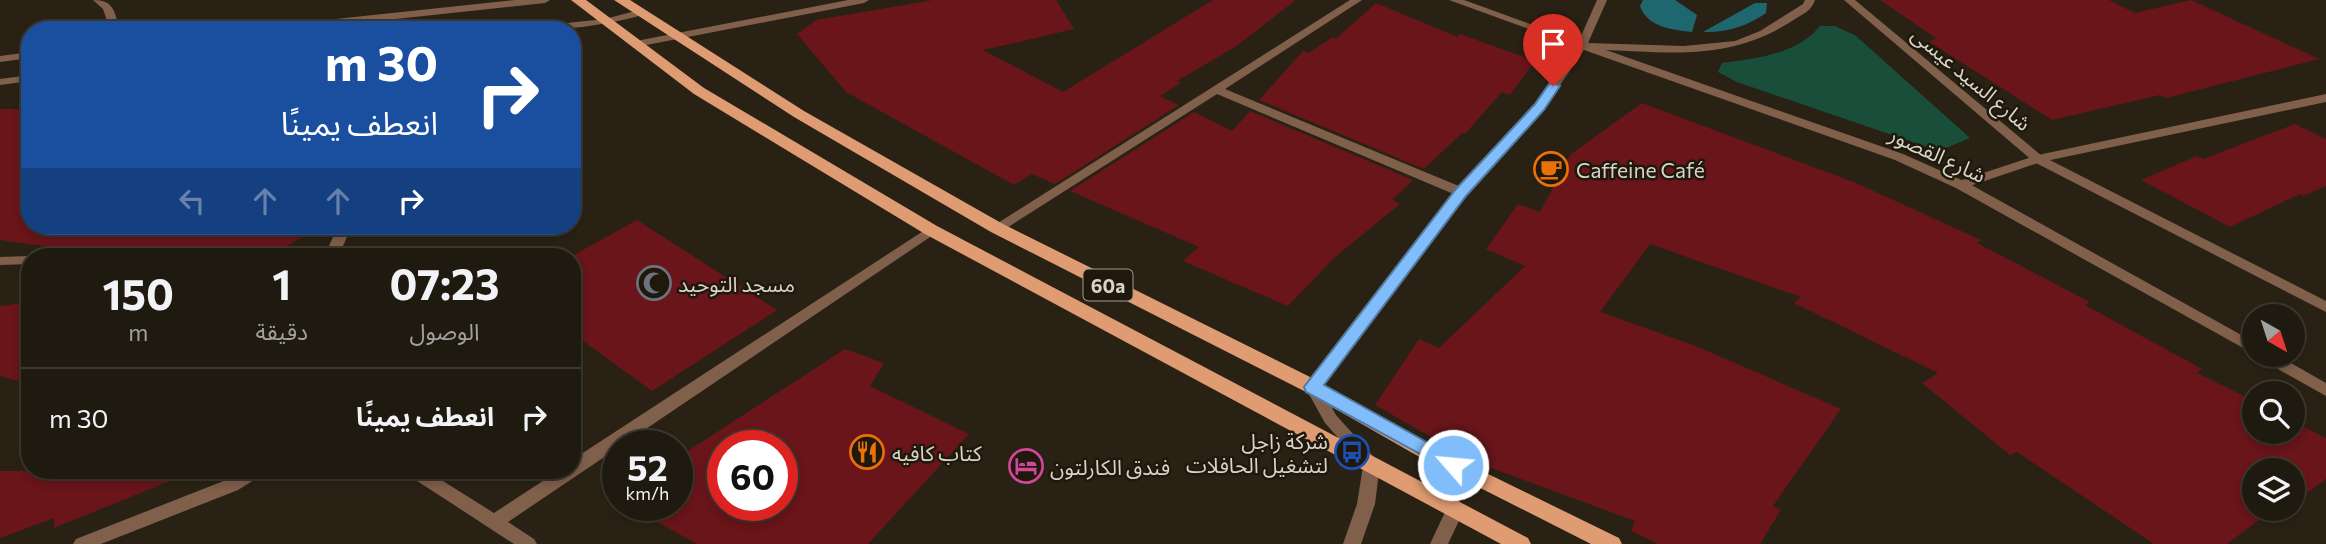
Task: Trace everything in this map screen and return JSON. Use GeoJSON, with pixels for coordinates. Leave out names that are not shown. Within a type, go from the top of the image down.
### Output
{"type":"FeatureCollection","features":[{"type":"Feature","properties":{"kind":"main road","name":"60a"},"geometry":{"type":"LineString","coordinates":[[578,0],[699,91],[931,230],[1520,544]]}},
{"type":"Feature","properties":{"kind":"main road","name":"60a"},"geometry":{"type":"LineString","coordinates":[[621,0],[799,114],[997,228],[1313,387],[1430,454],[1611,544]]}},
{"type":"Feature","properties":{"kind":"street"},"geometry":{"type":"LineString","coordinates":[[98,0],[108,8],[112,21]]}},
{"type":"Feature","properties":{"kind":"street"},"geometry":{"type":"LineString","coordinates":[[346,21],[545,0]]}},
{"type":"Feature","properties":{"kind":"street"},"geometry":{"type":"LineString","coordinates":[[636,44],[864,0]]}},
{"type":"Feature","properties":{"kind":"street"},"geometry":{"type":"LineString","coordinates":[[997,228],[1357,0]]}},
{"type":"Feature","properties":{"kind":"street","name":"شارع القصور"},"geometry":{"type":"LineString","coordinates":[[1454,0],[1899,156],[1961,185],[2242,342]]}},
{"type":"Feature","properties":{"kind":"street"},"geometry":{"type":"LineString","coordinates":[[1352,544],[1366,505],[1372,464],[1341,434],[1320,406],[1313,387],[1461,192],[1539,107],[1582,45],[1602,0]]}},
{"type":"Feature","properties":{"kind":"street"},"geometry":{"type":"LineString","coordinates":[[1582,45],[1665,49],[1736,44],[1772,29],[1808,6],[1810,0]]}},
{"type":"Feature","properties":{"kind":"street","name":"شارع السيد عيسى"},"geometry":{"type":"LineString","coordinates":[[1849,0],[2038,159]]}},
{"type":"Feature","properties":{"kind":"street"},"geometry":{"type":"LineString","coordinates":[[581,25],[605,22],[639,13]]}},
{"type":"Feature","properties":{"kind":"street"},"geometry":{"type":"LineString","coordinates":[[0,59],[21,56]]}},
{"type":"Feature","properties":{"kind":"street"},"geometry":{"type":"LineString","coordinates":[[0,82],[21,79]]}},
{"type":"Feature","properties":{"kind":"street"},"geometry":{"type":"LineString","coordinates":[[1218,90],[1461,192]]}},
{"type":"Feature","properties":{"kind":"street"},"geometry":{"type":"LineString","coordinates":[[1961,185],[2038,159],[2326,97]]}},
{"type":"Feature","properties":{"kind":"street"},"geometry":{"type":"LineString","coordinates":[[2307,102],[2326,111]]}},
{"type":"Feature","properties":{"kind":"street"},"geometry":{"type":"LineString","coordinates":[[2038,159],[2326,307]]}},
{"type":"Feature","properties":{"kind":"street"},"geometry":{"type":"LineString","coordinates":[[581,463],[931,230]]}},
{"type":"Feature","properties":{"kind":"street"},"geometry":{"type":"LineString","coordinates":[[0,261],[21,260]]}},
{"type":"Feature","properties":{"kind":"street"},"geometry":{"type":"LineString","coordinates":[[2288,368],[2326,390]]}},
{"type":"Feature","properties":{"kind":"street"},"geometry":{"type":"LineString","coordinates":[[1430,454],[1455,510],[1439,544]]}},
{"type":"Feature","properties":{"kind":"street"},"geometry":{"type":"LineString","coordinates":[[82,544],[242,479]]}},
{"type":"Feature","properties":{"kind":"street"},"geometry":{"type":"LineString","coordinates":[[426,479],[528,544]]}},
{"type":"Feature","properties":{"kind":"street"},"geometry":{"type":"LineString","coordinates":[[493,523],[558,479]]}},
{"type":"Feature","properties":{"kind":"green space"},"geometry":{"type":"Polygon","coordinates":[[[1820,26],[1835,26],[1856,36],[1970,138],[1939,151],[1737,82],[1718,72],[1722,63],[1762,57],[1788,49],[1811,36],[1820,26]]]}},
{"type":"Feature","properties":{"kind":"water"},"geometry":{"type":"Polygon","coordinates":[[[1643,0],[1675,0],[1697,15],[1692,32],[1669,28],[1648,19],[1640,6],[1643,0]]]}},
{"type":"Feature","properties":{"kind":"water"},"geometry":{"type":"Polygon","coordinates":[[[1755,3],[1767,3],[1766,13],[1752,22],[1736,28],[1703,32],[1755,3]]]}},
{"type":"Feature","properties":{"kind":"building"},"geometry":{"type":"Polygon","coordinates":[[[933,0],[1056,0],[1074,29],[983,50],[1063,92],[1213,0],[1296,0],[1235,47],[1177,81],[1181,83],[1160,96],[1179,105],[1055,184],[1032,174],[1014,185],[846,92],[797,34],[816,20],[933,0]]]}},
{"type":"Feature","properties":{"kind":"building"},"geometry":{"type":"Polygon","coordinates":[[[1880,0],[2109,0],[2135,13],[2191,0],[2319,59],[2166,98],[2160,95],[2052,120],[1928,41],[1937,39],[1880,0]]]}},
{"type":"Feature","properties":{"kind":"building"},"geometry":{"type":"Polygon","coordinates":[[[1376,3],[1458,37],[1460,34],[1535,61],[1510,95],[1502,92],[1465,134],[1462,133],[1424,169],[1259,100],[1303,51],[1309,53],[1333,37],[1336,39],[1376,3]]]}},
{"type":"Feature","properties":{"kind":"building"},"geometry":{"type":"Polygon","coordinates":[[[1642,103],[1856,183],[1981,240],[1977,243],[2090,302],[2085,305],[2202,369],[2197,373],[2242,395],[2242,444],[2305,444],[2305,428],[2326,438],[2326,479],[2305,494],[2305,458],[2242,458],[2242,521],[2258,521],[2227,544],[2154,544],[2017,452],[2010,455],[1922,383],[1938,373],[1794,303],[1801,297],[1650,244],[1600,312],[1696,346],[1841,409],[1773,506],[1781,510],[1760,544],[1658,544],[1631,531],[1635,521],[1475,462],[1375,405],[1419,339],[1439,348],[1525,266],[1486,249],[1518,204],[1540,212],[1571,154],[1642,103]]]}},
{"type":"Feature","properties":{"kind":"building"},"geometry":{"type":"Polygon","coordinates":[[[0,109],[21,109],[21,235],[306,235],[284,248],[57,248],[0,240],[0,109]]]}},
{"type":"Feature","properties":{"kind":"building"},"geometry":{"type":"Polygon","coordinates":[[[1250,111],[1413,180],[1392,200],[1400,204],[1335,257],[1288,306],[1183,261],[1199,247],[1070,191],[1194,112],[1232,131],[1250,111]]]}},
{"type":"Feature","properties":{"kind":"building"},"geometry":{"type":"Polygon","coordinates":[[[2295,124],[2326,139],[2326,186],[2303,196],[2300,194],[2230,227],[2141,180],[2197,156],[2203,159],[2295,124]]]}},
{"type":"Feature","properties":{"kind":"building","name":"مسجد التوحيد"},"geometry":{"type":"Polygon","coordinates":[[[637,220],[777,310],[652,391],[581,340],[581,251],[637,220]]]}},
{"type":"Feature","properties":{"kind":"building"},"geometry":{"type":"Polygon","coordinates":[[[21,303],[21,382],[0,376],[0,306],[21,303]]]}},
{"type":"Feature","properties":{"kind":"building","name":"كتاب كافيه"},"geometry":{"type":"Polygon","coordinates":[[[845,349],[884,363],[870,386],[969,434],[868,544],[697,544],[655,521],[693,521],[693,448],[707,439],[707,521],[798,521],[798,430],[720,430],[845,349]]]}},
{"type":"Feature","properties":{"kind":"building"},"geometry":{"type":"Polygon","coordinates":[[[0,471],[21,471],[21,479],[175,479],[54,528],[54,518],[0,538],[0,471]]]}},
{"type":"Feature","properties":{"kind":"place","name":"Caffeine Café"},"geometry":{"type":"Point","coordinates":[1551,169]}},
{"type":"Feature","properties":{"kind":"place","name":"مسجد التوحيد"},"geometry":{"type":"Point","coordinates":[654,283]}},
{"type":"Feature","properties":{"kind":"place","name":"كتاب كافيه"},"geometry":{"type":"Point","coordinates":[867,452]}},
{"type":"Feature","properties":{"kind":"place","name":"شركة زاجل لتشغيل الحافلات"},"geometry":{"type":"Point","coordinates":[1352,452]}},
{"type":"Feature","properties":{"kind":"place","name":"فندق الكارلتون"},"geometry":{"type":"Point","coordinates":[1026,466]}},
{"type":"Feature","properties":{"kind":"route"},"geometry":{"type":"LineString","coordinates":[[1453,465],[1313,387],[1461,192],[1539,107],[1553,86]]}}]}
